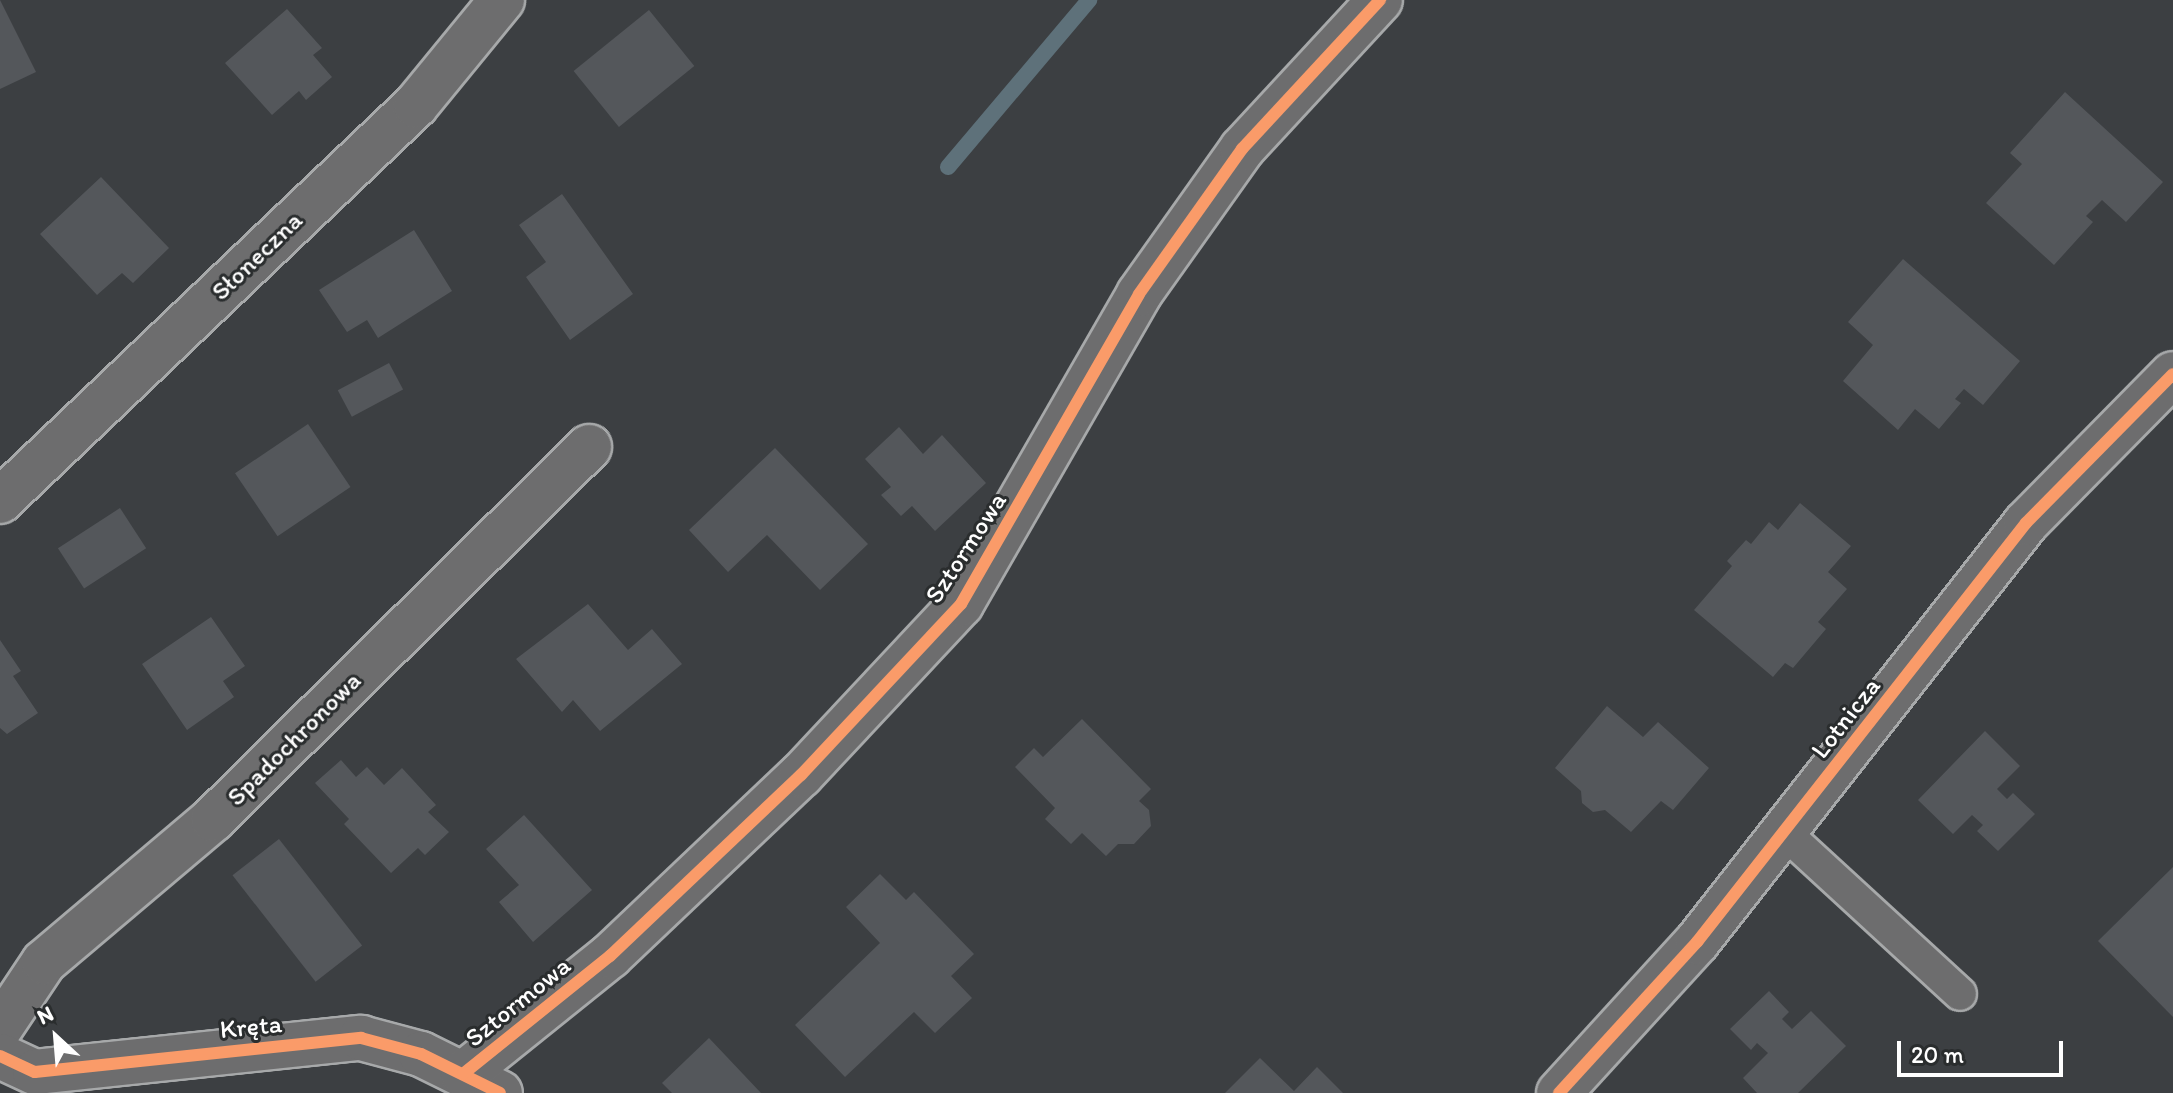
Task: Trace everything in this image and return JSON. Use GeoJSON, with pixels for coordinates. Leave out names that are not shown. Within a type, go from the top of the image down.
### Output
{"type":"FeatureCollection","features":[{"type":"Feature","properties":{"kind":"street","name":"Słoneczna"},"geometry":{"type":"LineString","coordinates":[[0,501],[416,105],[502,0]]}},
{"type":"Feature","properties":{"kind":"street","name":"Sztormowa"},"geometry":{"type":"LineString","coordinates":[[482,1084],[610,956],[801,775],[961,604],[1139,294],[1242,149],[1380,0]]}},
{"type":"Feature","properties":{"kind":"street","name":"Lotnicza"},"geometry":{"type":"LineString","coordinates":[[1559,1093],[1697,942],[2026,523],[2173,374]]}},
{"type":"Feature","properties":{"kind":"street","name":"Spadochronowa"},"geometry":{"type":"LineString","coordinates":[[0,1028],[44,962],[213,819],[589,447]]}},
{"type":"Feature","properties":{"kind":"street","name":"Kręta"},"geometry":{"type":"LineString","coordinates":[[0,1056],[35,1072],[361,1038],[421,1054],[482,1084]]}},
{"type":"Feature","properties":{"kind":"lane"},"geometry":{"type":"LineString","coordinates":[[1784,832],[1960,994]]}},
{"type":"Feature","properties":{"kind":"building"},"geometry":{"type":"Polygon","coordinates":[[[0,0],[36,72],[0,89],[0,0]]]}},
{"type":"Feature","properties":{"kind":"building"},"geometry":{"type":"Polygon","coordinates":[[[287,9],[322,48],[313,55],[332,77],[306,100],[299,91],[272,115],[225,63],[287,9]]]}},
{"type":"Feature","properties":{"kind":"building"},"geometry":{"type":"Polygon","coordinates":[[[649,10],[694,66],[619,127],[574,71],[649,10]]]}},
{"type":"Feature","properties":{"kind":"building"},"geometry":{"type":"Polygon","coordinates":[[[2065,92],[2163,182],[2126,222],[2102,200],[2086,216],[2093,222],[2054,265],[1986,203],[2022,164],[2010,153],[2065,92]]]}},
{"type":"Feature","properties":{"kind":"building"},"geometry":{"type":"Polygon","coordinates":[[[101,177],[169,248],[133,283],[122,273],[97,295],[40,234],[101,177]]]}},
{"type":"Feature","properties":{"kind":"building"},"geometry":{"type":"Polygon","coordinates":[[[562,194],[633,294],[570,340],[526,277],[546,262],[519,225],[562,194]]]}},
{"type":"Feature","properties":{"kind":"building"},"geometry":{"type":"Polygon","coordinates":[[[414,230],[452,291],[378,338],[367,320],[347,332],[319,290],[414,230]]]}},
{"type":"Feature","properties":{"kind":"building"},"geometry":{"type":"Polygon","coordinates":[[[1903,259],[2020,361],[1983,405],[1964,389],[1955,399],[1961,403],[1939,429],[1915,409],[1898,430],[1843,381],[1873,345],[1848,322],[1903,259]]]}},
{"type":"Feature","properties":{"kind":"building"},"geometry":{"type":"Polygon","coordinates":[[[389,363],[403,389],[352,417],[338,390],[389,363]]]}},
{"type":"Feature","properties":{"kind":"building"},"geometry":{"type":"Polygon","coordinates":[[[308,424],[350,487],[278,536],[235,473],[308,424]]]}},
{"type":"Feature","properties":{"kind":"building"},"geometry":{"type":"Polygon","coordinates":[[[899,427],[923,454],[942,435],[986,483],[935,531],[912,506],[901,516],[881,495],[891,487],[865,459],[899,427]]]}},
{"type":"Feature","properties":{"kind":"building"},"geometry":{"type":"Polygon","coordinates":[[[775,448],[868,544],[820,590],[767,535],[728,572],[689,530],[775,448]]]}},
{"type":"Feature","properties":{"kind":"building"},"geometry":{"type":"Polygon","coordinates":[[[1800,503],[1851,546],[1828,572],[1847,589],[1818,622],[1826,629],[1793,668],[1785,663],[1773,677],[1694,610],[1732,566],[1727,561],[1746,540],[1751,544],[1769,522],[1778,530],[1800,503]]]}},
{"type":"Feature","properties":{"kind":"building"},"geometry":{"type":"Polygon","coordinates":[[[120,508],[146,548],[84,589],[58,548],[120,508]]]}},
{"type":"Feature","properties":{"kind":"building"},"geometry":{"type":"Polygon","coordinates":[[[588,604],[628,650],[652,629],[682,664],[600,731],[573,700],[562,712],[516,659],[588,604]]]}},
{"type":"Feature","properties":{"kind":"building"},"geometry":{"type":"Polygon","coordinates":[[[211,617],[245,666],[223,681],[234,697],[187,730],[142,664],[211,617]]]}},
{"type":"Feature","properties":{"kind":"building"},"geometry":{"type":"Polygon","coordinates":[[[0,640],[21,671],[13,676],[38,713],[7,734],[0,728],[0,640]]]}},
{"type":"Feature","properties":{"kind":"building"},"geometry":{"type":"Polygon","coordinates":[[[1607,706],[1643,737],[1658,722],[1709,768],[1673,810],[1661,801],[1631,832],[1605,810],[1593,812],[1582,803],[1581,791],[1555,768],[1607,706]]]}},
{"type":"Feature","properties":{"kind":"building"},"geometry":{"type":"Polygon","coordinates":[[[1082,719],[1151,789],[1139,801],[1149,810],[1151,826],[1134,844],[1118,844],[1106,856],[1082,833],[1071,844],[1045,819],[1055,808],[1015,767],[1034,748],[1043,757],[1082,719]]]}},
{"type":"Feature","properties":{"kind":"building"},"geometry":{"type":"Polygon","coordinates":[[[1985,731],[2020,766],[1997,789],[2007,799],[2013,793],[2035,814],[1998,851],[1977,831],[1983,825],[1972,815],[1953,834],[1918,800],[1985,731]]]}},
{"type":"Feature","properties":{"kind":"building"},"geometry":{"type":"Polygon","coordinates":[[[341,760],[356,777],[367,767],[384,785],[402,768],[436,805],[428,812],[449,832],[425,855],[418,848],[391,873],[344,824],[349,819],[315,783],[341,760]]]}},
{"type":"Feature","properties":{"kind":"building"},"geometry":{"type":"Polygon","coordinates":[[[524,815],[592,890],[533,942],[499,902],[519,885],[486,849],[524,815]]]}},
{"type":"Feature","properties":{"kind":"building"},"geometry":{"type":"Polygon","coordinates":[[[279,839],[362,945],[316,982],[233,875],[279,839]]]}},
{"type":"Feature","properties":{"kind":"building"},"geometry":{"type":"Polygon","coordinates":[[[2173,867],[2173,1017],[2098,941],[2173,867]]]}},
{"type":"Feature","properties":{"kind":"building"},"geometry":{"type":"Polygon","coordinates":[[[880,874],[906,900],[914,892],[974,954],[951,976],[972,998],[935,1033],[914,1012],[845,1077],[795,1025],[880,943],[846,907],[880,874]]]}},
{"type":"Feature","properties":{"kind":"building"},"geometry":{"type":"Polygon","coordinates":[[[1769,991],[1789,1012],[1782,1019],[1792,1029],[1811,1011],[1846,1046],[1798,1093],[1757,1093],[1743,1078],[1768,1053],[1757,1043],[1751,1050],[1730,1029],[1769,991]]]}},
{"type":"Feature","properties":{"kind":"building"},"geometry":{"type":"Polygon","coordinates":[[[709,1038],[761,1093],[672,1093],[662,1083],[709,1038]]]}},
{"type":"Feature","properties":{"kind":"building"},"geometry":{"type":"Polygon","coordinates":[[[1260,1058],[1294,1091],[1317,1067],[1343,1093],[1225,1093],[1260,1058]]]}},
{"type":"Feature","properties":{"kind":"waterway"},"geometry":{"type":"LineString","coordinates":[[948,167],[1089,0]]}},
{"type":"Feature","properties":{"kind":"cycle path"},"geometry":{"type":"LineString","coordinates":[[463,1074],[610,956],[801,775],[961,604],[1139,294],[1242,149],[1380,0]]}},
{"type":"Feature","properties":{"kind":"cycle path"},"geometry":{"type":"LineString","coordinates":[[1559,1093],[1697,942],[2026,523],[2173,374]]}},
{"type":"Feature","properties":{"kind":"cycle path"},"geometry":{"type":"LineString","coordinates":[[0,1056],[35,1072],[361,1038],[421,1054],[500,1093]]}}]}
